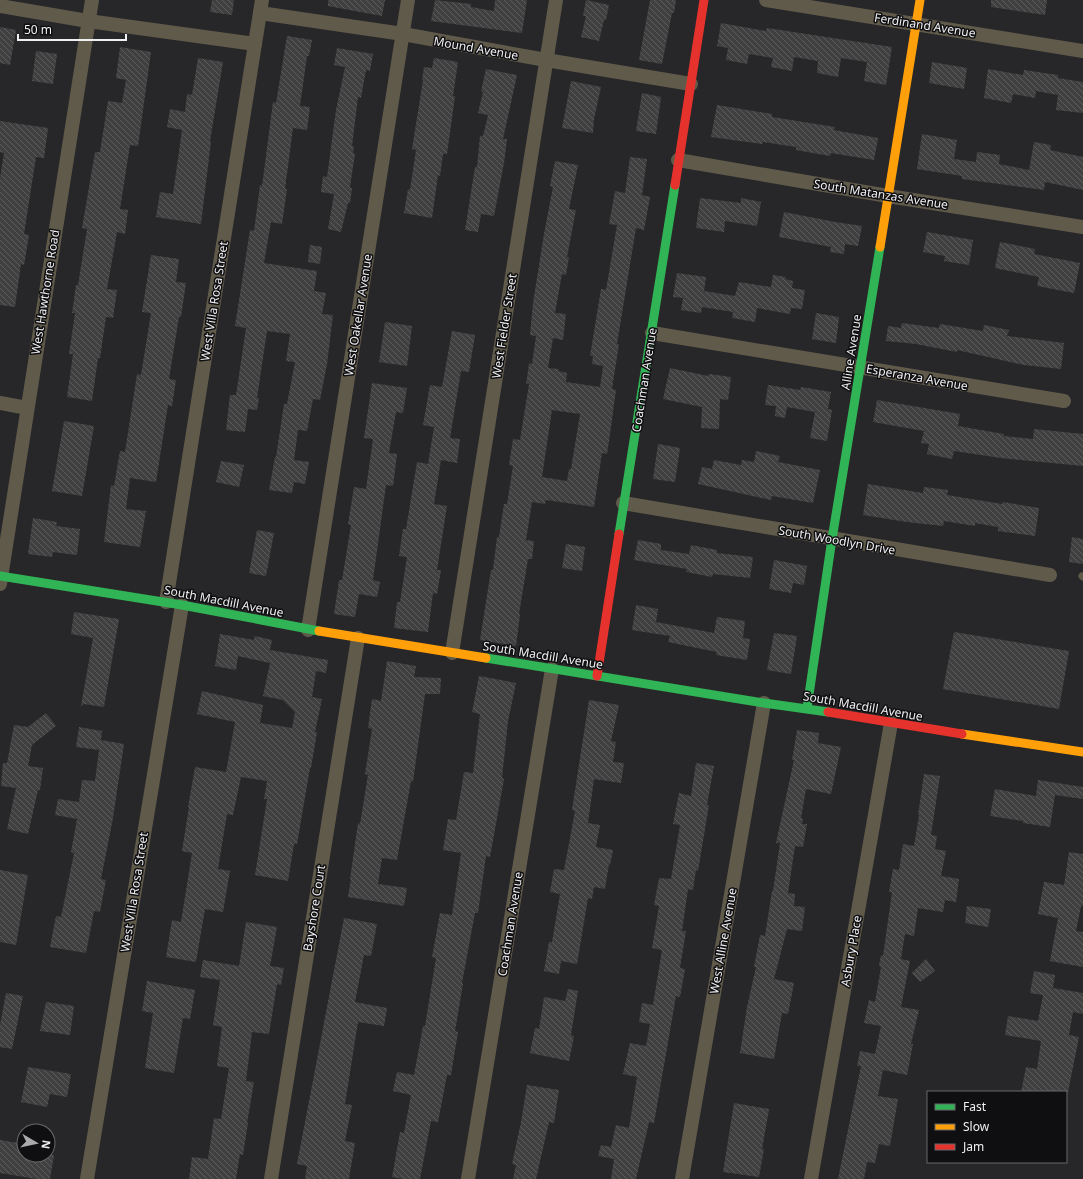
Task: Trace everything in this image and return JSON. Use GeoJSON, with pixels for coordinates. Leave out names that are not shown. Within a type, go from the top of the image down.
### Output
{"type":"FeatureCollection","features":[{"type":"Feature","properties":{"kind":"street","name":"West Hawthorne Road"},"geometry":{"type":"LineString","coordinates":[[0,579],[92,0]]}},
{"type":"Feature","properties":{"kind":"street","name":"West Oakellar Avenue"},"geometry":{"type":"LineString","coordinates":[[308,630],[408,0]]}},
{"type":"Feature","properties":{"kind":"street","name":"West Fielder Street"},"geometry":{"type":"LineString","coordinates":[[452,653],[556,0]]}},
{"type":"Feature","properties":{"kind":"street","name":"Coachman Avenue"},"geometry":{"type":"LineString","coordinates":[[597,676],[623,503],[652,333],[704,0]]}},
{"type":"Feature","properties":{"kind":"street","name":"Ferdinand Avenue"},"geometry":{"type":"LineString","coordinates":[[766,0],[1083,51]]}},
{"type":"Feature","properties":{"kind":"street","name":"Alline Avenue"},"geometry":{"type":"LineString","coordinates":[[807,708],[832,539],[920,0]]}},
{"type":"Feature","properties":{"kind":"street"},"geometry":{"type":"LineString","coordinates":[[0,6],[88,21],[255,44]]}},
{"type":"Feature","properties":{"kind":"street","name":"Mound Avenue"},"geometry":{"type":"LineString","coordinates":[[261,7],[546,60],[691,84]]}},
{"type":"Feature","properties":{"kind":"street","name":"West Villa Rosa Street"},"geometry":{"type":"LineString","coordinates":[[166,602],[261,7]]}},
{"type":"Feature","properties":{"kind":"street","name":"South Matanzas Avenue"},"geometry":{"type":"LineString","coordinates":[[678,160],[888,196],[1083,227]]}},
{"type":"Feature","properties":{"kind":"street","name":"Esperanza Avenue"},"geometry":{"type":"LineString","coordinates":[[652,333],[1064,401]]}},
{"type":"Feature","properties":{"kind":"street"},"geometry":{"type":"LineString","coordinates":[[0,403],[27,408]]}},
{"type":"Feature","properties":{"kind":"street","name":"South Woodlyn Drive"},"geometry":{"type":"LineString","coordinates":[[623,503],[1050,575]]}},
{"type":"Feature","properties":{"kind":"street","name":"South Macdill Avenue"},"geometry":{"type":"LineString","coordinates":[[0,579],[166,602],[308,630],[764,703],[807,708],[891,723],[1083,752]]}},
{"type":"Feature","properties":{"kind":"street","name":"West Villa Rosa Street"},"geometry":{"type":"LineString","coordinates":[[87,1179],[182,605]]}},
{"type":"Feature","properties":{"kind":"street","name":"Bayshore Court"},"geometry":{"type":"LineString","coordinates":[[271,1179],[358,638]]}},
{"type":"Feature","properties":{"kind":"street","name":"Coachman Avenue"},"geometry":{"type":"LineString","coordinates":[[468,1179],[552,669]]}},
{"type":"Feature","properties":{"kind":"street","name":"West Alline Avenue"},"geometry":{"type":"LineString","coordinates":[[682,1179],[764,703]]}},
{"type":"Feature","properties":{"kind":"street","name":"Asbury Place"},"geometry":{"type":"LineString","coordinates":[[810,1179],[891,723]]}},
{"type":"Feature","properties":{"kind":"building"},"geometry":{"type":"Polygon","coordinates":[[[212,0],[234,0],[232,15],[210,12],[212,0]]]}},
{"type":"Feature","properties":{"kind":"building"},"geometry":{"type":"Polygon","coordinates":[[[328,0],[385,0],[382,16],[328,6],[328,0]]]}},
{"type":"Feature","properties":{"kind":"building"},"geometry":{"type":"Polygon","coordinates":[[[435,0],[471,4],[471,7],[494,11],[495,0],[527,0],[522,33],[431,21],[435,0]]]}},
{"type":"Feature","properties":{"kind":"building"},"geometry":{"type":"Polygon","coordinates":[[[586,0],[609,5],[599,41],[581,37],[586,16],[583,16],[586,0]]]}},
{"type":"Feature","properties":{"kind":"building"},"geometry":{"type":"Polygon","coordinates":[[[650,0],[676,0],[662,64],[639,60],[650,0]]]}},
{"type":"Feature","properties":{"kind":"building"},"geometry":{"type":"Polygon","coordinates":[[[991,0],[1047,0],[1045,15],[991,7],[991,0]]]}},
{"type":"Feature","properties":{"kind":"building"},"geometry":{"type":"Polygon","coordinates":[[[721,23],[766,31],[767,28],[892,47],[886,85],[864,81],[867,62],[841,58],[838,77],[817,73],[818,61],[794,57],[792,71],[771,67],[773,58],[749,54],[747,64],[726,60],[728,48],[717,46],[721,23]]]}},
{"type":"Feature","properties":{"kind":"building"},"geometry":{"type":"Polygon","coordinates":[[[0,27],[16,30],[10,65],[0,63],[0,27]]]}},
{"type":"Feature","properties":{"kind":"building"},"geometry":{"type":"Polygon","coordinates":[[[287,36],[312,40],[309,56],[307,56],[300,106],[310,107],[307,130],[293,128],[282,224],[271,222],[264,263],[317,271],[314,291],[326,293],[322,314],[333,315],[327,364],[320,400],[313,399],[307,431],[298,430],[294,460],[309,462],[305,484],[294,482],[292,493],[269,490],[276,457],[284,404],[287,404],[295,362],[286,361],[290,334],[267,331],[257,398],[259,398],[257,410],[248,409],[245,432],[226,430],[230,395],[236,395],[246,328],[235,326],[250,230],[254,231],[260,185],[262,186],[273,102],[276,103],[287,36]]]}},
{"type":"Feature","properties":{"kind":"building"},"geometry":{"type":"Polygon","coordinates":[[[120,47],[151,52],[138,146],[130,145],[120,209],[128,210],[125,234],[117,232],[107,289],[117,290],[113,318],[106,317],[92,401],[67,397],[73,354],[69,354],[75,313],[72,313],[87,229],[82,228],[95,152],[100,152],[108,101],[122,103],[126,80],[116,78],[120,47]]]}},
{"type":"Feature","properties":{"kind":"building"},"geometry":{"type":"Polygon","coordinates":[[[337,48],[373,54],[370,71],[366,70],[361,98],[358,97],[352,146],[354,146],[353,153],[355,154],[350,188],[352,188],[350,203],[348,203],[341,232],[328,229],[334,194],[321,192],[323,176],[327,177],[336,110],[345,67],[334,65],[337,48]]]}},
{"type":"Feature","properties":{"kind":"building"},"geometry":{"type":"Polygon","coordinates":[[[36,51],[57,54],[53,84],[32,81],[36,51]]]}},
{"type":"Feature","properties":{"kind":"building"},"geometry":{"type":"Polygon","coordinates":[[[198,58],[223,62],[210,141],[201,224],[156,217],[160,192],[173,194],[182,130],[167,127],[170,109],[185,112],[187,94],[192,95],[198,58]]]}},
{"type":"Feature","properties":{"kind":"building"},"geometry":{"type":"Polygon","coordinates":[[[434,58],[458,62],[447,154],[443,154],[440,176],[438,175],[432,218],[404,213],[408,189],[410,190],[416,150],[412,149],[424,67],[432,68],[434,58]]]}},
{"type":"Feature","properties":{"kind":"building"},"geometry":{"type":"Polygon","coordinates":[[[932,62],[967,68],[964,89],[929,83],[932,62]]]}},
{"type":"Feature","properties":{"kind":"building"},"geometry":{"type":"Polygon","coordinates":[[[486,69],[517,75],[503,139],[507,139],[494,216],[481,214],[478,232],[465,230],[475,167],[477,167],[480,136],[483,136],[488,115],[478,113],[486,69]]]}},
{"type":"Feature","properties":{"kind":"building"},"geometry":{"type":"Polygon","coordinates":[[[988,69],[1023,75],[1024,70],[1058,75],[1058,78],[1083,82],[1083,113],[1056,110],[1058,95],[1036,91],[1035,98],[1013,94],[1011,103],[984,98],[988,69]]]}},
{"type":"Feature","properties":{"kind":"building"},"geometry":{"type":"Polygon","coordinates":[[[571,81],[601,87],[594,119],[593,133],[562,128],[571,81]]]}},
{"type":"Feature","properties":{"kind":"building"},"geometry":{"type":"Polygon","coordinates":[[[642,93],[661,97],[656,134],[636,131],[642,93]]]}},
{"type":"Feature","properties":{"kind":"building"},"geometry":{"type":"Polygon","coordinates":[[[717,105],[772,114],[772,117],[835,127],[834,130],[878,138],[874,160],[831,153],[830,156],[796,150],[796,147],[763,142],[762,144],[711,137],[717,105]]]}},
{"type":"Feature","properties":{"kind":"building"},"geometry":{"type":"Polygon","coordinates":[[[0,121],[48,128],[44,158],[36,157],[24,234],[29,235],[24,265],[21,264],[15,307],[0,305],[0,178],[4,153],[0,152],[0,121]]]}},
{"type":"Feature","properties":{"kind":"building"},"geometry":{"type":"Polygon","coordinates":[[[922,134],[957,140],[954,159],[976,162],[977,152],[1000,155],[999,164],[1029,170],[1034,142],[1051,145],[1050,150],[1083,157],[1083,190],[1045,182],[1044,190],[962,179],[962,176],[917,169],[922,134]]]}},
{"type":"Feature","properties":{"kind":"building"},"geometry":{"type":"Polygon","coordinates":[[[630,157],[647,159],[642,195],[650,197],[644,230],[636,228],[617,344],[619,344],[612,389],[616,390],[607,454],[602,453],[594,507],[546,500],[545,504],[532,502],[526,540],[534,541],[532,559],[528,559],[519,614],[516,646],[480,640],[491,570],[493,570],[497,537],[499,537],[504,504],[507,504],[513,466],[509,465],[513,439],[520,440],[529,384],[526,383],[529,363],[532,364],[536,336],[530,335],[533,303],[553,187],[550,186],[555,161],[578,165],[569,209],[576,210],[567,257],[569,257],[566,275],[562,274],[555,313],[566,314],[563,340],[553,338],[548,368],[559,369],[558,371],[567,373],[566,382],[600,387],[603,366],[592,364],[593,356],[590,356],[601,289],[606,290],[617,225],[609,224],[615,191],[625,193],[630,157]],[[552,410],[542,477],[567,481],[569,469],[571,469],[580,414],[552,410]]]}},
{"type":"Feature","properties":{"kind":"building"},"geometry":{"type":"Polygon","coordinates":[[[700,198],[741,203],[741,198],[761,202],[757,226],[725,221],[724,232],[696,228],[700,198]]]}},
{"type":"Feature","properties":{"kind":"building"},"geometry":{"type":"Polygon","coordinates":[[[784,212],[862,226],[858,246],[845,244],[844,254],[830,252],[831,247],[779,237],[784,212]]]}},
{"type":"Feature","properties":{"kind":"building"},"geometry":{"type":"Polygon","coordinates":[[[927,232],[973,240],[969,265],[944,261],[945,256],[923,252],[927,232]]]}},
{"type":"Feature","properties":{"kind":"building"},"geometry":{"type":"Polygon","coordinates":[[[1000,242],[1035,249],[1034,254],[1080,263],[1074,293],[1037,286],[1039,277],[995,268],[1000,242]]]}},
{"type":"Feature","properties":{"kind":"building"},"geometry":{"type":"Polygon","coordinates":[[[310,245],[322,247],[320,264],[308,262],[310,245]]]}},
{"type":"Feature","properties":{"kind":"building"},"geometry":{"type":"Polygon","coordinates":[[[151,255],[179,259],[176,282],[186,283],[169,379],[176,380],[172,406],[168,405],[156,482],[130,478],[126,509],[146,511],[140,547],[104,542],[111,485],[114,486],[120,451],[125,452],[137,374],[141,375],[151,313],[142,312],[151,255]]]}},
{"type":"Feature","properties":{"kind":"building"},"geometry":{"type":"Polygon","coordinates":[[[677,273],[706,277],[704,291],[735,296],[739,282],[771,287],[773,275],[786,277],[785,279],[793,281],[792,288],[805,290],[802,309],[791,308],[790,314],[757,308],[755,322],[732,318],[733,312],[702,307],[701,313],[681,310],[683,298],[673,297],[677,273]]]}},
{"type":"Feature","properties":{"kind":"building"},"geometry":{"type":"Polygon","coordinates":[[[816,313],[839,317],[836,343],[812,339],[816,313]]]}},
{"type":"Feature","properties":{"kind":"building"},"geometry":{"type":"Polygon","coordinates":[[[385,322],[412,326],[407,366],[379,362],[385,322]]]}},
{"type":"Feature","properties":{"kind":"building"},"geometry":{"type":"Polygon","coordinates":[[[902,323],[939,328],[940,324],[983,331],[984,325],[1009,330],[1007,336],[1064,343],[1061,369],[1024,365],[957,350],[957,352],[916,344],[886,341],[888,326],[901,328],[902,323]]]}},
{"type":"Feature","properties":{"kind":"building"},"geometry":{"type":"Polygon","coordinates":[[[452,331],[475,335],[469,372],[461,371],[450,438],[460,439],[457,463],[441,460],[434,504],[447,506],[437,570],[441,570],[437,594],[433,593],[428,632],[394,628],[397,602],[400,602],[407,557],[399,556],[403,529],[406,529],[417,462],[428,464],[434,427],[423,425],[430,385],[442,387],[452,331]]]}},
{"type":"Feature","properties":{"kind":"building"},"geometry":{"type":"Polygon","coordinates":[[[670,368],[708,376],[709,374],[731,377],[728,400],[720,399],[719,429],[701,428],[702,407],[663,399],[670,368]]]}},
{"type":"Feature","properties":{"kind":"building"},"geometry":{"type":"Polygon","coordinates":[[[372,383],[407,388],[403,413],[396,412],[389,453],[397,454],[393,486],[386,485],[373,580],[380,582],[377,597],[359,594],[355,617],[334,614],[339,580],[342,580],[351,525],[348,524],[354,487],[366,489],[373,439],[364,438],[372,383]]]}},
{"type":"Feature","properties":{"kind":"building"},"geometry":{"type":"Polygon","coordinates":[[[768,385],[800,390],[801,387],[831,392],[828,409],[832,410],[827,441],[810,438],[815,412],[787,407],[785,418],[775,416],[776,406],[765,405],[768,385]]]}},
{"type":"Feature","properties":{"kind":"building"},"geometry":{"type":"Polygon","coordinates":[[[877,400],[960,414],[958,426],[1004,434],[1004,436],[1033,439],[1034,429],[1083,434],[1083,466],[1001,458],[954,451],[952,459],[927,454],[929,444],[921,443],[924,431],[873,422],[877,400]]]}},
{"type":"Feature","properties":{"kind":"building"},"geometry":{"type":"Polygon","coordinates":[[[64,421],[94,426],[82,496],[52,491],[64,421]]]}},
{"type":"Feature","properties":{"kind":"building"},"geometry":{"type":"Polygon","coordinates":[[[658,444],[680,448],[675,482],[653,479],[658,444]]]}},
{"type":"Feature","properties":{"kind":"building"},"geometry":{"type":"Polygon","coordinates":[[[756,451],[780,456],[778,462],[820,470],[813,503],[772,496],[771,500],[698,484],[702,467],[712,469],[714,460],[741,465],[742,460],[754,462],[756,451]]]}},
{"type":"Feature","properties":{"kind":"building"},"geometry":{"type":"Polygon","coordinates":[[[221,461],[244,465],[239,487],[216,482],[221,461]]]}},
{"type":"Feature","properties":{"kind":"building"},"geometry":{"type":"Polygon","coordinates":[[[868,484],[923,493],[924,487],[948,490],[947,495],[1002,504],[1003,502],[1039,508],[1035,536],[998,531],[998,527],[975,523],[975,526],[944,521],[943,526],[863,515],[868,484]]]}},
{"type":"Feature","properties":{"kind":"building"},"geometry":{"type":"Polygon","coordinates":[[[33,518],[57,522],[56,526],[80,529],[77,555],[53,552],[52,557],[28,554],[33,518]]]}},
{"type":"Feature","properties":{"kind":"building"},"geometry":{"type":"Polygon","coordinates":[[[257,530],[274,533],[266,576],[249,573],[257,530]]]}},
{"type":"Feature","properties":{"kind":"building"},"geometry":{"type":"Polygon","coordinates":[[[1072,537],[1083,539],[1083,564],[1069,562],[1072,537]]]}},
{"type":"Feature","properties":{"kind":"building"},"geometry":{"type":"Polygon","coordinates":[[[638,540],[661,544],[661,550],[689,554],[691,545],[717,550],[717,553],[753,557],[750,578],[713,574],[712,577],[686,572],[687,569],[634,560],[638,540]]]}},
{"type":"Feature","properties":{"kind":"building"},"geometry":{"type":"Polygon","coordinates":[[[566,544],[585,547],[582,571],[562,568],[566,544]]]}},
{"type":"Feature","properties":{"kind":"building"},"geometry":{"type":"Polygon","coordinates":[[[774,560],[807,566],[804,585],[793,583],[791,593],[769,589],[774,560]]]}},
{"type":"Feature","properties":{"kind":"building"},"geometry":{"type":"Polygon","coordinates":[[[636,605],[658,609],[656,622],[714,633],[717,617],[745,621],[743,638],[750,639],[747,660],[716,655],[717,652],[668,642],[670,636],[632,630],[636,605]]]}},
{"type":"Feature","properties":{"kind":"building"},"geometry":{"type":"Polygon","coordinates":[[[74,612],[119,619],[104,707],[84,704],[81,706],[93,638],[71,634],[74,612]]]}},
{"type":"Feature","properties":{"kind":"building"},"geometry":{"type":"Polygon","coordinates":[[[954,632],[1069,651],[1059,709],[943,689],[954,632]]]}},
{"type":"Feature","properties":{"kind":"building"},"geometry":{"type":"Polygon","coordinates":[[[774,633],[797,636],[791,674],[767,670],[774,633]]]}},
{"type":"Feature","properties":{"kind":"building"},"geometry":{"type":"Polygon","coordinates":[[[220,634],[254,640],[255,636],[272,640],[270,650],[328,660],[326,673],[316,671],[312,697],[322,699],[315,732],[317,732],[297,844],[294,844],[288,881],[255,875],[267,799],[264,799],[267,781],[241,777],[233,815],[227,814],[218,869],[230,871],[223,912],[205,909],[196,962],[166,957],[172,920],[181,922],[192,853],[182,851],[188,807],[195,767],[226,772],[235,722],[197,714],[202,691],[263,705],[260,723],[292,728],[295,712],[283,700],[263,696],[270,663],[238,656],[236,670],[215,666],[220,634]]]}},
{"type":"Feature","properties":{"kind":"building"},"geometry":{"type":"Polygon","coordinates":[[[387,661],[416,666],[414,677],[441,678],[440,694],[425,694],[413,782],[411,781],[397,860],[382,858],[378,884],[407,888],[404,906],[348,897],[358,823],[360,824],[368,775],[365,774],[372,729],[368,728],[372,699],[381,701],[387,661]]]}},
{"type":"Feature","properties":{"kind":"building"},"geometry":{"type":"Polygon","coordinates":[[[479,676],[516,683],[508,721],[502,778],[504,779],[490,857],[486,856],[478,913],[475,913],[462,983],[455,1031],[458,1032],[451,1075],[447,1075],[438,1122],[431,1121],[420,1179],[404,1179],[392,1177],[400,1132],[404,1133],[411,1095],[393,1091],[397,1072],[414,1075],[423,1026],[425,1026],[436,958],[432,957],[440,913],[452,915],[461,853],[443,850],[448,819],[456,820],[464,772],[473,773],[480,714],[472,712],[479,676]]]}},
{"type":"Feature","properties":{"kind":"building"},"geometry":{"type":"Polygon","coordinates":[[[589,700],[619,705],[611,741],[616,742],[613,762],[624,763],[621,783],[594,779],[588,823],[600,825],[596,847],[613,850],[605,889],[594,887],[592,899],[588,898],[577,964],[561,961],[559,974],[544,971],[549,942],[552,942],[560,894],[550,892],[554,869],[564,870],[575,811],[572,810],[589,700]]]}},
{"type":"Feature","properties":{"kind":"building"},"geometry":{"type":"Polygon","coordinates":[[[46,713],[56,726],[32,745],[28,766],[43,768],[40,790],[38,790],[28,834],[7,829],[16,788],[1,786],[3,763],[7,763],[14,725],[28,727],[46,713]]]}},
{"type":"Feature","properties":{"kind":"building"},"geometry":{"type":"Polygon","coordinates":[[[79,727],[102,731],[101,740],[124,744],[113,818],[101,879],[106,880],[100,912],[94,911],[86,953],[50,947],[56,916],[61,917],[74,853],[71,852],[77,819],[55,815],[58,799],[79,802],[82,780],[95,781],[99,750],[76,747],[79,727]]]}},
{"type":"Feature","properties":{"kind":"building"},"geometry":{"type":"Polygon","coordinates":[[[797,730],[819,733],[818,743],[841,747],[831,794],[806,789],[801,818],[803,819],[802,824],[807,824],[803,847],[795,846],[788,893],[795,894],[794,906],[805,907],[802,931],[787,929],[774,979],[794,983],[788,1014],[782,1013],[774,1059],[740,1053],[747,1007],[756,967],[754,967],[760,935],[765,936],[773,891],[780,843],[776,843],[794,760],[792,760],[797,730]]]}},
{"type":"Feature","properties":{"kind":"building"},"geometry":{"type":"Polygon","coordinates":[[[696,763],[714,766],[698,871],[696,870],[693,890],[688,889],[682,931],[686,931],[680,968],[685,969],[680,997],[676,996],[654,1123],[649,1122],[636,1179],[611,1179],[614,1159],[598,1156],[601,1145],[611,1147],[616,1125],[629,1128],[637,1077],[623,1074],[630,1043],[646,1046],[650,1024],[639,1022],[642,1003],[653,1005],[662,950],[652,948],[659,906],[654,905],[659,878],[671,879],[680,825],[673,824],[679,793],[691,796],[696,763]]]}},
{"type":"Feature","properties":{"kind":"building"},"geometry":{"type":"Polygon","coordinates":[[[924,774],[940,776],[931,835],[937,836],[935,849],[946,851],[941,876],[959,879],[956,902],[945,900],[943,912],[918,908],[914,936],[905,934],[901,959],[910,961],[901,1007],[919,1010],[911,1044],[913,1044],[907,1075],[883,1070],[878,1096],[898,1099],[890,1146],[879,1144],[875,1163],[867,1162],[864,1179],[838,1179],[861,1066],[857,1066],[860,1051],[875,1054],[881,1026],[864,1023],[869,1000],[875,1002],[881,967],[879,966],[881,955],[883,956],[892,892],[889,892],[893,869],[899,870],[903,844],[914,846],[924,774]]]}},
{"type":"Feature","properties":{"kind":"building"},"geometry":{"type":"Polygon","coordinates":[[[1038,780],[1083,787],[1083,799],[1055,795],[1050,827],[990,816],[995,789],[1036,796],[1038,780]]]}},
{"type":"Feature","properties":{"kind":"building"},"geometry":{"type":"Polygon","coordinates":[[[1069,852],[1083,854],[1083,906],[1081,906],[1076,931],[1083,932],[1083,967],[1050,961],[1058,918],[1038,914],[1044,882],[1064,885],[1069,852]]]}},
{"type":"Feature","properties":{"kind":"building"},"geometry":{"type":"Polygon","coordinates":[[[0,870],[28,875],[16,945],[0,942],[0,870]]]}},
{"type":"Feature","properties":{"kind":"building"},"geometry":{"type":"Polygon","coordinates":[[[967,906],[991,909],[988,927],[965,923],[967,906]]]}},
{"type":"Feature","properties":{"kind":"building"},"geometry":{"type":"Polygon","coordinates":[[[344,918],[377,924],[371,956],[364,955],[355,1002],[387,1008],[384,1026],[358,1022],[345,1104],[352,1105],[345,1141],[355,1143],[349,1179],[305,1179],[307,1166],[297,1164],[344,918]]]}},
{"type":"Feature","properties":{"kind":"building"},"geometry":{"type":"Polygon","coordinates":[[[246,922],[277,927],[270,966],[284,968],[281,985],[277,984],[269,1034],[252,1032],[246,1081],[254,1082],[243,1155],[240,1154],[236,1179],[189,1179],[192,1157],[208,1159],[214,1118],[221,1119],[229,1068],[217,1066],[222,1027],[213,1025],[220,980],[200,977],[203,960],[239,966],[246,922]]]}},
{"type":"Feature","properties":{"kind":"building"},"geometry":{"type":"Polygon","coordinates":[[[926,959],[935,971],[920,982],[912,973],[926,959]]]}},
{"type":"Feature","properties":{"kind":"building"},"geometry":{"type":"Polygon","coordinates":[[[1034,971],[1055,975],[1053,988],[1083,993],[1083,1014],[1073,1012],[1069,1035],[1079,1037],[1068,1092],[1021,1091],[1026,1067],[1037,1069],[1041,1041],[1005,1035],[1008,1016],[1038,1021],[1043,995],[1030,993],[1034,971]]]}},
{"type":"Feature","properties":{"kind":"building"},"geometry":{"type":"Polygon","coordinates":[[[147,981],[195,990],[190,1019],[183,1018],[174,1073],[145,1068],[153,1013],[142,1011],[147,981]]]}},
{"type":"Feature","properties":{"kind":"building"},"geometry":{"type":"Polygon","coordinates":[[[568,989],[578,991],[571,1035],[574,1036],[569,1061],[530,1053],[535,1028],[539,1029],[544,997],[565,1001],[568,989]]]}},
{"type":"Feature","properties":{"kind":"building"},"geometry":{"type":"Polygon","coordinates":[[[6,993],[23,996],[12,1049],[0,1047],[0,1025],[6,993]]]}},
{"type":"Feature","properties":{"kind":"building"},"geometry":{"type":"Polygon","coordinates":[[[46,1002],[74,1006],[70,1035],[40,1031],[46,1002]]]}},
{"type":"Feature","properties":{"kind":"building"},"geometry":{"type":"Polygon","coordinates":[[[28,1067],[71,1074],[67,1097],[50,1094],[47,1107],[21,1102],[28,1067]]]}},
{"type":"Feature","properties":{"kind":"building"},"geometry":{"type":"Polygon","coordinates":[[[527,1085],[559,1090],[554,1123],[549,1122],[536,1179],[513,1179],[516,1165],[512,1164],[527,1085]]]}},
{"type":"Feature","properties":{"kind":"building"},"geometry":{"type":"Polygon","coordinates":[[[734,1103],[769,1109],[759,1177],[723,1172],[734,1103]]]}},
{"type":"Feature","properties":{"kind":"building"},"geometry":{"type":"Polygon","coordinates":[[[0,1140],[16,1143],[16,1163],[53,1163],[50,1179],[37,1179],[0,1173],[0,1140]]]}},
{"type":"Feature","properties":{"kind":"traffic: fast"},"geometry":{"type":"LineString","coordinates":[[619,534],[675,185]]}},
{"type":"Feature","properties":{"kind":"traffic: fast"},"geometry":{"type":"LineString","coordinates":[[807,708],[832,539],[880,247]]}},
{"type":"Feature","properties":{"kind":"traffic: fast"},"geometry":{"type":"LineString","coordinates":[[0,576],[182,605],[319,631]]}},
{"type":"Feature","properties":{"kind":"traffic: fast"},"geometry":{"type":"LineString","coordinates":[[486,658],[828,712]]}},
{"type":"Feature","properties":{"kind":"traffic: slow"},"geometry":{"type":"LineString","coordinates":[[880,247],[920,0]]}},
{"type":"Feature","properties":{"kind":"traffic: slow"},"geometry":{"type":"LineString","coordinates":[[319,631],[486,658]]}},
{"type":"Feature","properties":{"kind":"traffic: slow"},"geometry":{"type":"LineString","coordinates":[[962,734],[1083,752]]}},
{"type":"Feature","properties":{"kind":"traffic: jam"},"geometry":{"type":"LineString","coordinates":[[675,185],[704,0]]}},
{"type":"Feature","properties":{"kind":"traffic: jam"},"geometry":{"type":"LineString","coordinates":[[597,676],[619,534]]}},
{"type":"Feature","properties":{"kind":"traffic: jam"},"geometry":{"type":"LineString","coordinates":[[828,712],[962,734]]}}]}
